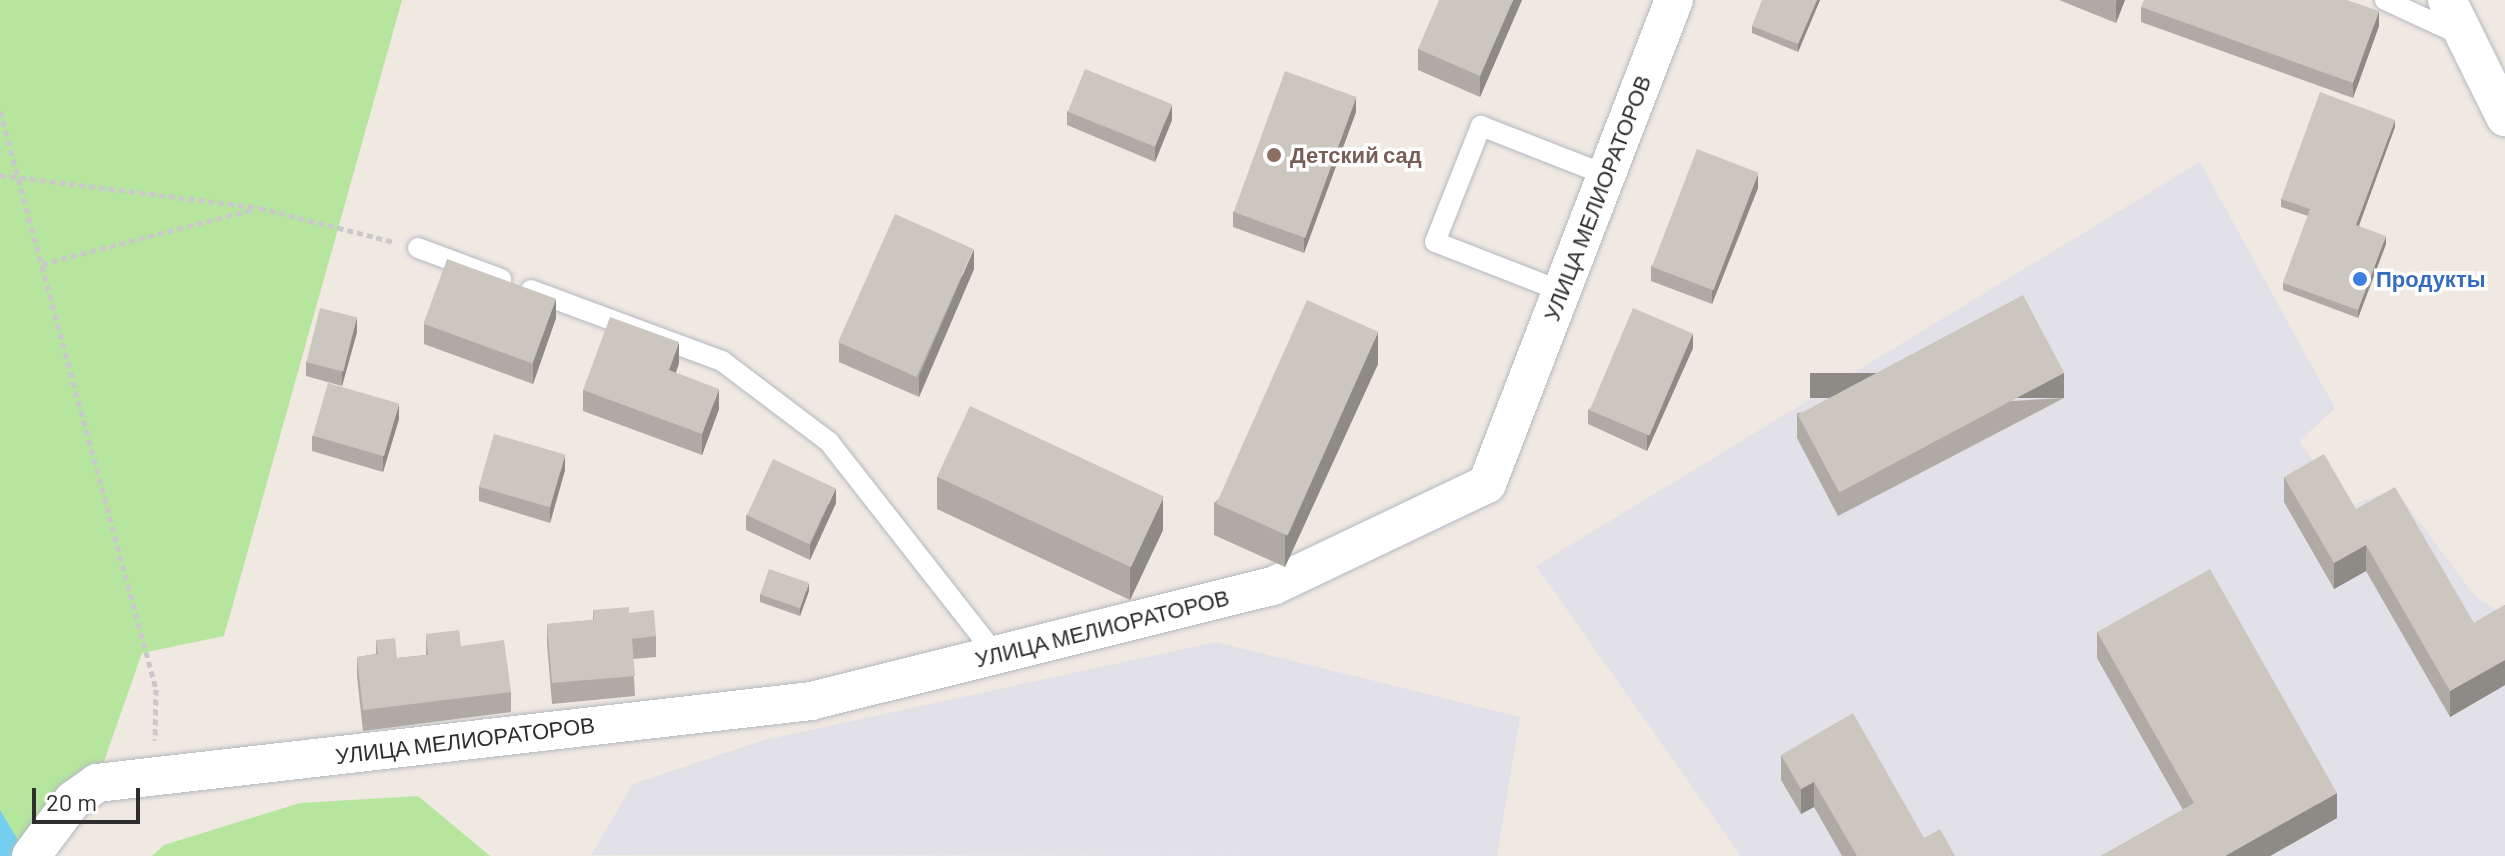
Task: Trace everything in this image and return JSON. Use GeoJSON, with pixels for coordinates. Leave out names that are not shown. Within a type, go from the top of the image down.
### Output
{"type":"FeatureCollection","features":[{"type":"Feature","properties":{"kind":"street","name":"УЛИЦА МЕЛИОРАТОРОВ"},"geometry":{"type":"LineString","coordinates":[[31,856],[73,800],[97,783],[168,772],[811,701],[1273,586],[1487,484],[1674,0]]}},
{"type":"Feature","properties":{"kind":"street"},"geometry":{"type":"LineString","coordinates":[[2447,0],[2505,117]]}},
{"type":"Feature","properties":{"kind":"lane"},"geometry":{"type":"LineString","coordinates":[[2385,0],[2465,37]]}},
{"type":"Feature","properties":{"kind":"lane"},"geometry":{"type":"LineString","coordinates":[[1561,291],[1435,242],[1481,126],[1606,175]]}},
{"type":"Feature","properties":{"kind":"lane"},"geometry":{"type":"LineString","coordinates":[[418,248],[722,361],[829,442],[996,655]]}},
{"type":"Feature","properties":{"kind":"path"},"geometry":{"type":"LineString","coordinates":[[0,111],[156,689],[168,772]]}},
{"type":"Feature","properties":{"kind":"path"},"geometry":{"type":"LineString","coordinates":[[0,175],[260,208],[418,248]]}},
{"type":"Feature","properties":{"kind":"path"},"geometry":{"type":"LineString","coordinates":[[42,264],[260,208]]}},
{"type":"Feature","properties":{"kind":"shaded area"},"geometry":{"type":"Polygon","coordinates":[[[2200,162],[2335,408],[2299,442],[2349,506],[2395,489],[2474,595],[2498,611],[2505,606],[2505,856],[1741,856],[1536,566],[2200,162]]]}},
{"type":"Feature","properties":{"kind":"shaded area"},"geometry":{"type":"Polygon","coordinates":[[[1216,642],[1520,717],[1497,856],[591,855],[633,784],[764,740],[1216,642]]]}},
{"type":"Feature","properties":{"kind":"green space"},"geometry":{"type":"Polygon","coordinates":[[[0,0],[402,0],[224,636],[142,653],[95,787],[0,856],[0,0]]]}},
{"type":"Feature","properties":{"kind":"green space"},"geometry":{"type":"Polygon","coordinates":[[[418,796],[490,856],[152,856],[164,845],[300,803],[418,796]]]}},
{"type":"Feature","properties":{"kind":"water"},"geometry":{"type":"Polygon","coordinates":[[[0,810],[21,845],[16,856],[0,856],[0,810]]]}},
{"type":"Feature","properties":{"kind":"building"},"geometry":{"type":"Polygon","coordinates":[[[1439,0],[1513,0],[1480,76],[1418,49],[1439,0]]]}},
{"type":"Feature","properties":{"kind":"building"},"geometry":{"type":"Polygon","coordinates":[[[1762,0],[1817,0],[1798,44],[1752,26],[1762,0]]]}},
{"type":"Feature","properties":{"kind":"building"},"geometry":{"type":"Polygon","coordinates":[[[2144,0],[2347,0],[2379,11],[2353,83],[2141,7],[2144,0]]]}},
{"type":"Feature","properties":{"kind":"building"},"geometry":{"type":"Polygon","coordinates":[[[1085,69],[1172,104],[1155,147],[1068,112],[1085,69]]]}},
{"type":"Feature","properties":{"kind":"building"},"geometry":{"type":"Polygon","coordinates":[[[1285,71],[1356,97],[1305,238],[1234,212],[1285,71]]]}},
{"type":"Feature","properties":{"kind":"building"},"geometry":{"type":"Polygon","coordinates":[[[2320,92],[2395,120],[2356,225],[2386,236],[2358,310],[2283,283],[2310,209],[2281,199],[2320,92]]]}},
{"type":"Feature","properties":{"kind":"building"},"geometry":{"type":"Polygon","coordinates":[[[1697,149],[1759,173],[1713,290],[1652,267],[1697,149]]]}},
{"type":"Feature","properties":{"kind":"building"},"geometry":{"type":"Polygon","coordinates":[[[895,214],[974,249],[917,377],[838,342],[895,214]]]}},
{"type":"Feature","properties":{"kind":"building"},"geometry":{"type":"Polygon","coordinates":[[[447,259],[556,299],[532,364],[423,324],[447,259]]]}},
{"type":"Feature","properties":{"kind":"building"},"geometry":{"type":"Polygon","coordinates":[[[2023,295],[2064,373],[1839,492],[1798,415],[2023,295]]]}},
{"type":"Feature","properties":{"kind":"building"},"geometry":{"type":"Polygon","coordinates":[[[1307,300],[1378,332],[1288,535],[1216,504],[1307,300]]]}},
{"type":"Feature","properties":{"kind":"building"},"geometry":{"type":"Polygon","coordinates":[[[320,308],[357,317],[343,372],[306,362],[320,308]]]}},
{"type":"Feature","properties":{"kind":"building"},"geometry":{"type":"Polygon","coordinates":[[[1633,308],[1693,333],[1649,436],[1590,410],[1633,308]]]}},
{"type":"Feature","properties":{"kind":"building"},"geometry":{"type":"Polygon","coordinates":[[[610,317],[679,342],[669,370],[719,389],[702,434],[583,390],[610,317]]]}},
{"type":"Feature","properties":{"kind":"building"},"geometry":{"type":"Polygon","coordinates":[[[328,383],[399,403],[384,456],[313,436],[328,383]]]}},
{"type":"Feature","properties":{"kind":"building"},"geometry":{"type":"Polygon","coordinates":[[[970,406],[1164,496],[1131,567],[937,477],[970,406]]]}},
{"type":"Feature","properties":{"kind":"building"},"geometry":{"type":"Polygon","coordinates":[[[494,434],[565,454],[550,507],[479,487],[494,434]]]}},
{"type":"Feature","properties":{"kind":"building"},"geometry":{"type":"Polygon","coordinates":[[[2324,454],[2356,509],[2395,487],[2474,623],[2505,605],[2505,660],[2450,691],[2366,545],[2334,563],[2284,477],[2324,454]]]}},
{"type":"Feature","properties":{"kind":"building"},"geometry":{"type":"Polygon","coordinates":[[[773,459],[836,488],[809,544],[747,515],[773,459]]]}},
{"type":"Feature","properties":{"kind":"building"},"geometry":{"type":"Polygon","coordinates":[[[769,569],[809,583],[800,608],[760,595],[769,569]]]}},
{"type":"Feature","properties":{"kind":"building"},"geometry":{"type":"Polygon","coordinates":[[[2210,569],[2337,793],[2225,856],[2101,856],[2194,803],[2097,632],[2210,569]]]}},
{"type":"Feature","properties":{"kind":"building"},"geometry":{"type":"Polygon","coordinates":[[[629,607],[629,613],[654,610],[656,636],[632,639],[635,676],[552,683],[547,624],[594,620],[593,610],[629,607]]]}},
{"type":"Feature","properties":{"kind":"building"},"geometry":{"type":"Polygon","coordinates":[[[459,630],[461,646],[504,640],[511,692],[363,710],[357,657],[378,654],[376,640],[395,638],[397,658],[428,655],[426,634],[459,630]]]}},
{"type":"Feature","properties":{"kind":"building"},"geometry":{"type":"Polygon","coordinates":[[[1853,713],[1924,838],[1940,829],[1955,856],[1857,856],[1814,782],[1801,789],[1781,755],[1853,713]]]}},
{"type":"Feature","properties":{"kind":"place","name":"Детский сад"},"geometry":{"type":"Point","coordinates":[1274,155]}},
{"type":"Feature","properties":{"kind":"place","name":"Продукты"},"geometry":{"type":"Point","coordinates":[2360,279]}}]}
